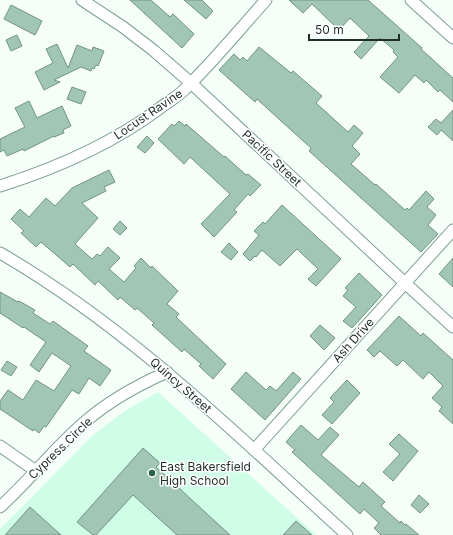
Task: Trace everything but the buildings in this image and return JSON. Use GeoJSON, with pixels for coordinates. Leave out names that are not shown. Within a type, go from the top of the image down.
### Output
{"type":"FeatureCollection","features":[{"type":"Feature","properties":{"kind":"street","name":"Pacific Street"},"geometry":{"type":"LineString","coordinates":[[82,0],[153,50],[191,83],[453,327]]}},
{"type":"Feature","properties":{"kind":"street","name":"Locust Ravine"},"geometry":{"type":"LineString","coordinates":[[0,186],[54,167],[86,153],[118,136],[148,117],[183,91],[266,0]]}},
{"type":"Feature","properties":{"kind":"street"},"geometry":{"type":"LineString","coordinates":[[411,0],[453,38]]}},
{"type":"Feature","properties":{"kind":"street","name":"Ash Drive"},"geometry":{"type":"LineString","coordinates":[[254,450],[453,230]]}},
{"type":"Feature","properties":{"kind":"street","name":"Quincy Street"},"geometry":{"type":"LineString","coordinates":[[0,253],[64,294],[167,372],[347,535]]}},
{"type":"Feature","properties":{"kind":"street","name":"Cypress Circle"},"geometry":{"type":"LineString","coordinates":[[0,507],[63,442],[87,420],[114,400],[167,372]]}},
{"type":"Feature","properties":{"kind":"street"},"geometry":{"type":"LineString","coordinates":[[0,446],[36,471]]}},
{"type":"Feature","properties":{"kind":"shaded area","name":"East Bakersfield High School"},"geometry":{"type":"Polygon","coordinates":[[[158,392],[316,535],[0,535],[0,529],[93,435],[126,410],[158,392]]]}},
{"type":"Feature","properties":{"kind":"place","name":"East Bakersfield High School"},"geometry":{"type":"Point","coordinates":[152,473]}}]}
